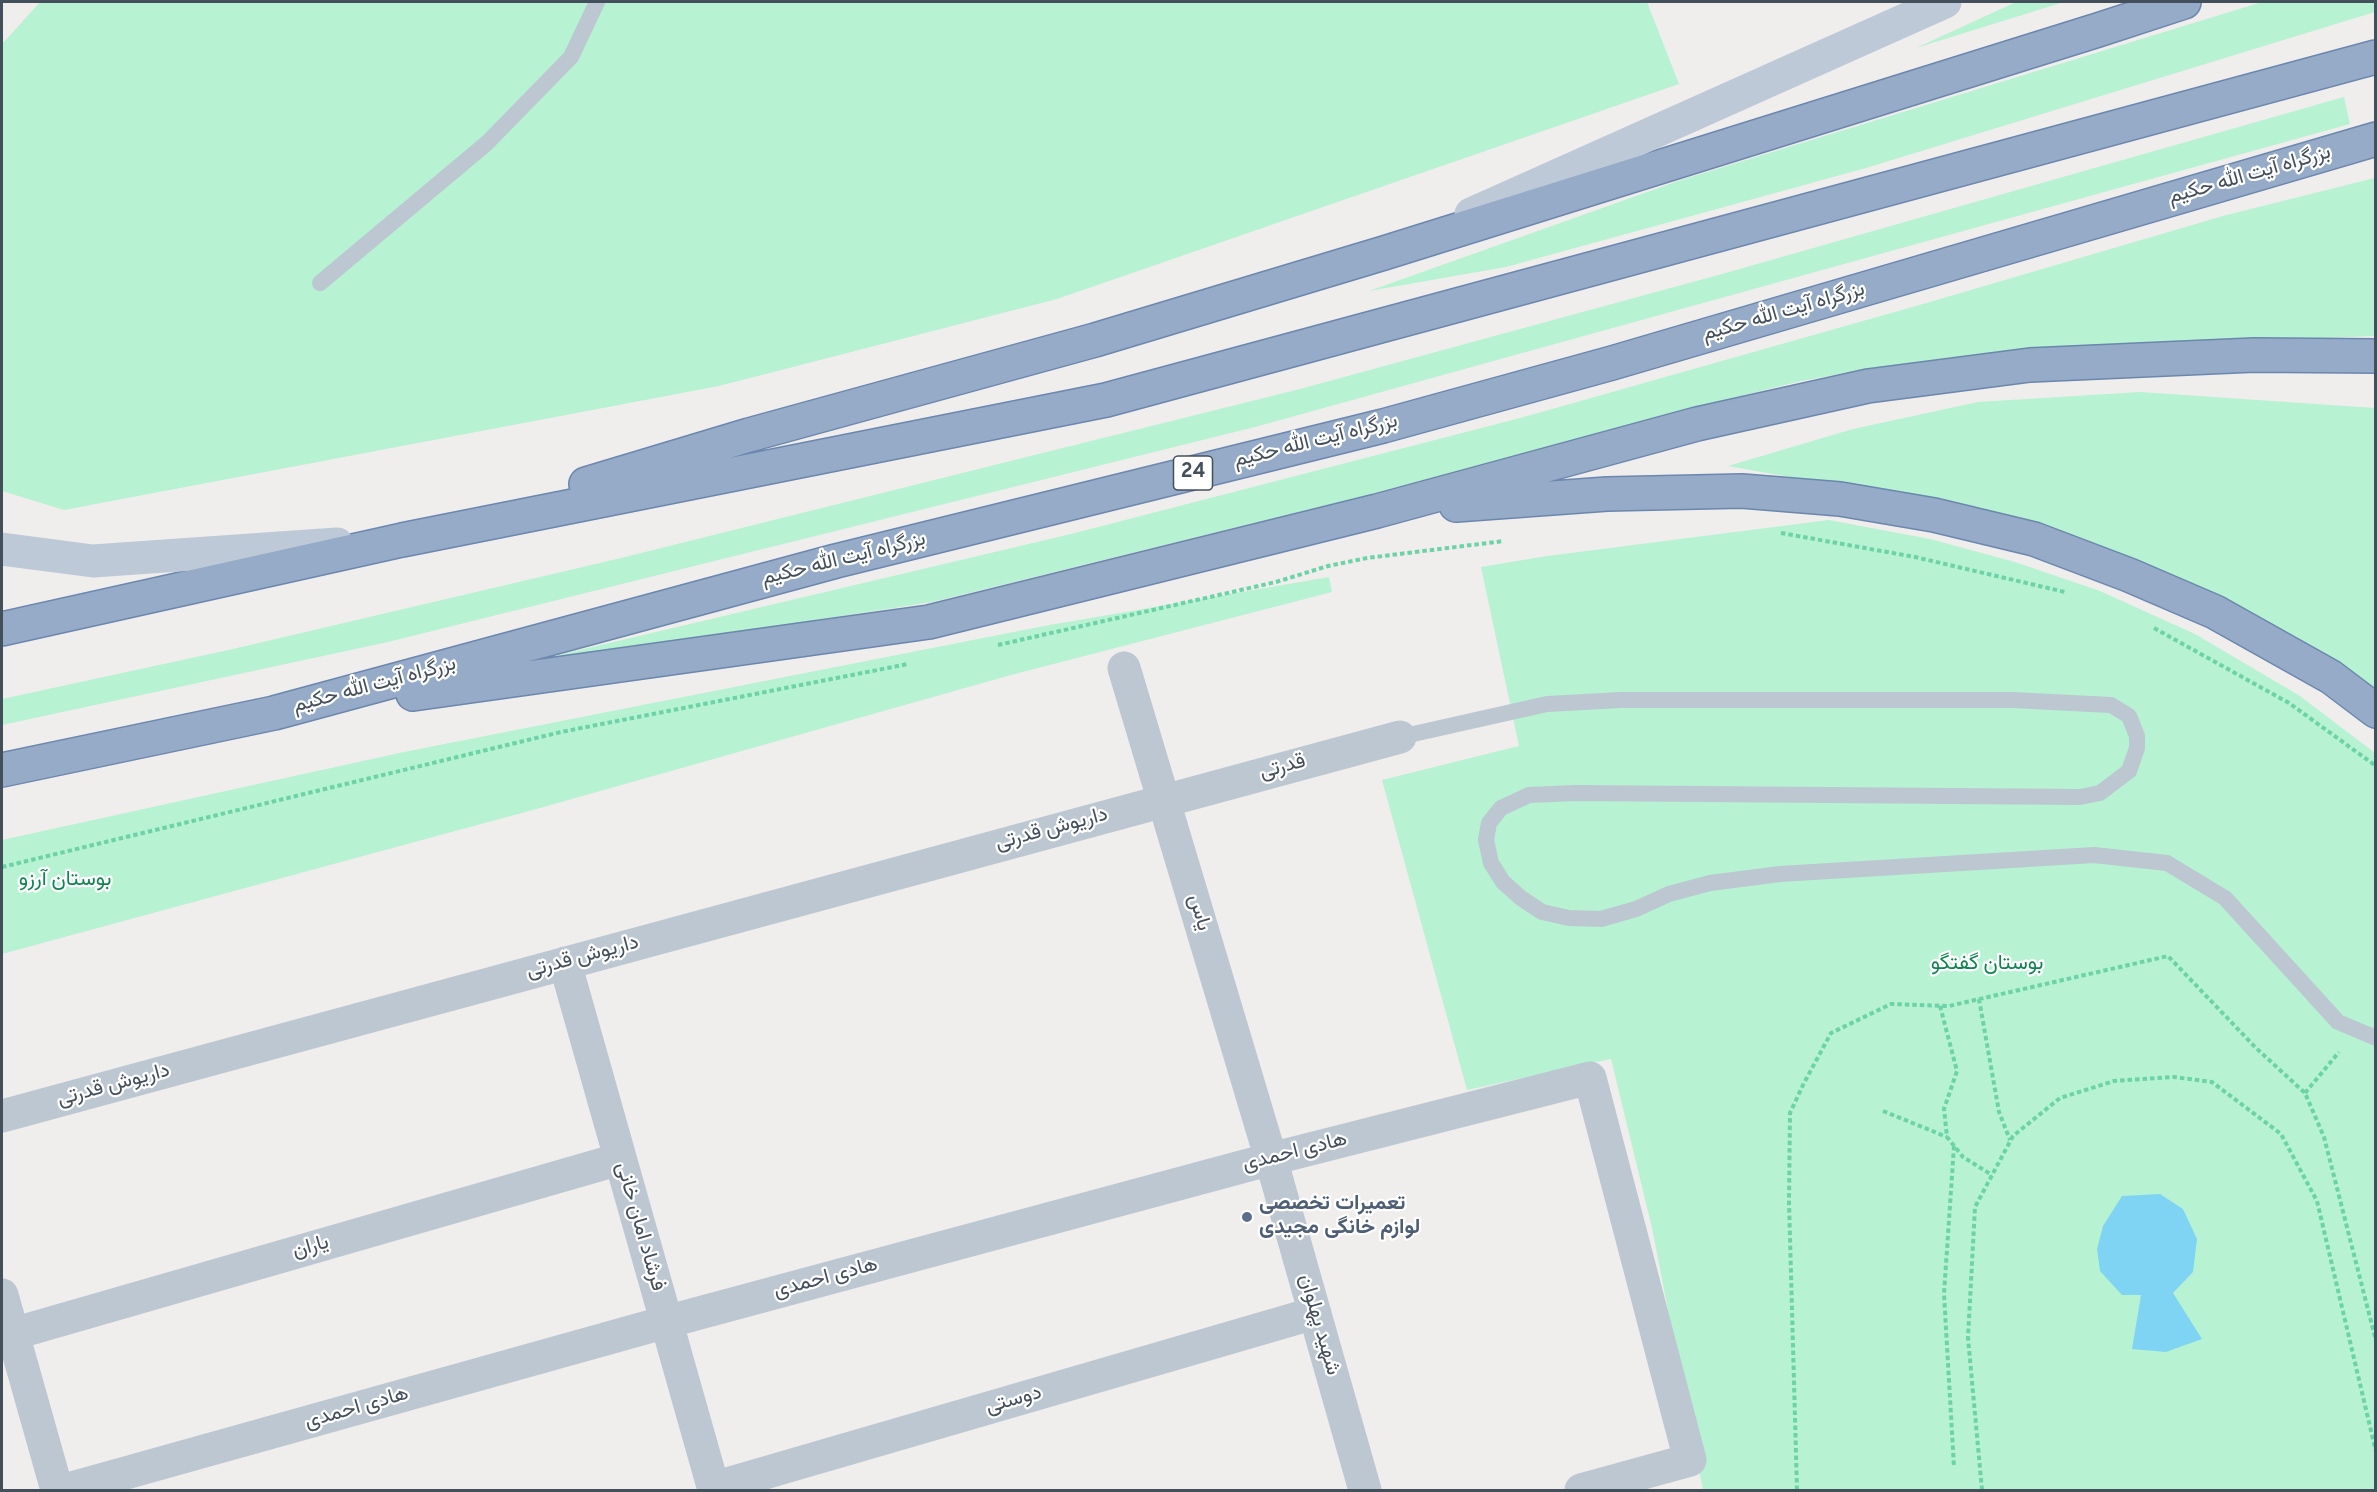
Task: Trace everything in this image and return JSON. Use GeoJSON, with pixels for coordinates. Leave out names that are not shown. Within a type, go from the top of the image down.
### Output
{"type":"FeatureCollection","features":[{"type":"Feature","properties":{"kind":"highway"},"geometry":{"type":"LineString","coordinates":[[402,540],[749,435],[1095,340],[1384,253],[2184,2]]}},
{"type":"Feature","properties":{"kind":"highway"},"geometry":{"type":"LineString","coordinates":[[2,629],[402,540],[1106,400],[2376,57]]}},
{"type":"Feature","properties":{"kind":"highway","name":"بزرگراه آیت الله حکیم"},"geometry":{"type":"LineString","coordinates":[[2,770],[274,713],[836,561],[1383,426],[1589,370],[2376,139]]}},
{"type":"Feature","properties":{"kind":"highway"},"geometry":{"type":"LineString","coordinates":[[274,713],[929,622],[1377,512],[1697,424],[1868,386],[2030,365],[2063,363],[2254,355],[2376,356]]}},
{"type":"Feature","properties":{"kind":"highway"},"geometry":{"type":"LineString","coordinates":[[1377,512],[1607,494],[1731,491],[1840,499],[1934,515],[2034,539],[2129,575],[2215,612],[2331,677],[2376,711]]}},
{"type":"Feature","properties":{"kind":"main road"},"geometry":{"type":"LineString","coordinates":[[1384,253],[1946,2]]}},
{"type":"Feature","properties":{"kind":"main road"},"geometry":{"type":"LineString","coordinates":[[2,549],[93,561],[402,540]]}},
{"type":"Feature","properties":{"kind":"street","name":"یاس"},"geometry":{"type":"LineString","coordinates":[[1124,668],[1271,1159]]}},
{"type":"Feature","properties":{"kind":"street","name":"قدرتی"},"geometry":{"type":"LineString","coordinates":[[1165,799],[1400,737]]}},
{"type":"Feature","properties":{"kind":"street","name":"داریوش قدرتی"},"geometry":{"type":"LineString","coordinates":[[2,1116],[1165,799]]}},
{"type":"Feature","properties":{"kind":"street","name":"فرشاد امان خانی"},"geometry":{"type":"LineString","coordinates":[[565,963],[713,1489]]}},
{"type":"Feature","properties":{"kind":"street","name":"هادی احمدی"},"geometry":{"type":"LineString","coordinates":[[65,1491],[666,1322],[1271,1159],[1590,1078],[1690,1460],[1581,1491]]}},
{"type":"Feature","properties":{"kind":"street","name":"یاران"},"geometry":{"type":"LineString","coordinates":[[7,1335],[620,1159]]}},
{"type":"Feature","properties":{"kind":"street","name":"شهید پهلوان"},"geometry":{"type":"LineString","coordinates":[[1271,1159],[1365,1491]]}},
{"type":"Feature","properties":{"kind":"street"},"geometry":{"type":"LineString","coordinates":[[2,1295],[7,1335],[57,1491]]}},
{"type":"Feature","properties":{"kind":"street","name":"دوستی"},"geometry":{"type":"LineString","coordinates":[[713,1489],[1315,1313]]}},
{"type":"Feature","properties":{"kind":"lane"},"geometry":{"type":"LineString","coordinates":[[320,283],[487,143],[571,57],[597,2]]}},
{"type":"Feature","properties":{"kind":"lane"},"geometry":{"type":"LineString","coordinates":[[1400,737],[1547,704],[1621,700],[2012,700],[2111,705],[2129,716],[2137,736],[2137,748],[2129,771],[2100,793],[2080,797],[1575,793],[1529,795],[1501,808],[1489,824],[1486,840],[1491,864],[1503,882],[1542,912],[1569,918],[1601,919],[1636,909],[1669,894],[1710,883],[1780,874],[2094,855],[2167,864],[2225,898],[2338,1022],[2376,1038]]}},
{"type":"Feature","properties":{"kind":"path"},"geometry":{"type":"LineString","coordinates":[[1779,533],[1915,556],[2074,595]]}},
{"type":"Feature","properties":{"kind":"path"},"geometry":{"type":"LineString","coordinates":[[994,646],[1265,585],[1328,566],[1367,558],[1509,540]]}},
{"type":"Feature","properties":{"kind":"path"},"geometry":{"type":"LineString","coordinates":[[2149,625],[2301,712],[2376,766]]}},
{"type":"Feature","properties":{"kind":"path"},"geometry":{"type":"LineString","coordinates":[[2,867],[561,732],[914,663]]}},
{"type":"Feature","properties":{"kind":"path"},"geometry":{"type":"LineString","coordinates":[[1797,1491],[1789,1202],[1790,1113],[1803,1083],[1832,1033],[1891,1004],[1949,1006],[2168,956],[2256,1048],[2305,1093],[2324,1137],[2376,1341]]}},
{"type":"Feature","properties":{"kind":"path"},"geometry":{"type":"LineString","coordinates":[[1979,999],[1999,1112],[2010,1141]]}},
{"type":"Feature","properties":{"kind":"path"},"geometry":{"type":"LineString","coordinates":[[1940,1006],[1957,1071],[1944,1109],[1947,1137]]}},
{"type":"Feature","properties":{"kind":"path"},"geometry":{"type":"LineString","coordinates":[[2305,1093],[2356,1030]]}},
{"type":"Feature","properties":{"kind":"path"},"geometry":{"type":"LineString","coordinates":[[1982,1491],[1968,1338],[1975,1207],[2013,1136],[2060,1098],[2114,1081],[2174,1077],[2212,1082],[2281,1134],[2318,1201],[2376,1452]]}},
{"type":"Feature","properties":{"kind":"path"},"geometry":{"type":"LineString","coordinates":[[1883,1111],[1947,1137],[1963,1157],[1992,1175]]}},
{"type":"Feature","properties":{"kind":"path"},"geometry":{"type":"LineString","coordinates":[[1954,1146],[1944,1294],[1954,1467]]}},
{"type":"Feature","properties":{"kind":"green space"},"geometry":{"type":"Polygon","coordinates":[[[40,2],[1647,2],[1679,84],[1057,299],[719,386],[64,510],[2,491],[2,44],[40,2]]]}},
{"type":"Feature","properties":{"kind":"green space"},"geometry":{"type":"Polygon","coordinates":[[[2016,2],[2064,2],[1916,48],[2016,2]]]}},
{"type":"Feature","properties":{"kind":"green space"},"geometry":{"type":"Polygon","coordinates":[[[2262,2],[2375,2],[2375,12],[1866,168],[1506,267],[1369,291],[1681,180],[2262,2]]]}},
{"type":"Feature","properties":{"kind":"green space"},"geometry":{"type":"Polygon","coordinates":[[[2344,97],[2350,124],[1255,427],[388,642],[2,725],[2,699],[233,649],[621,558],[1300,389],[1722,274],[2344,97]]]}},
{"type":"Feature","properties":{"kind":"green space"},"geometry":{"type":"Polygon","coordinates":[[[2375,178],[2375,336],[2005,353],[1871,368],[1797,382],[1704,405],[1368,495],[932,602],[495,670],[1071,534],[1524,417],[2223,216],[2375,178]]]}},
{"type":"Feature","properties":{"kind":"green space"},"geometry":{"type":"Polygon","coordinates":[[[2140,392],[2375,408],[2375,697],[2198,587],[2084,539],[1940,504],[1728,466],[1853,429],[1978,402],[2140,392]]]}},
{"type":"Feature","properties":{"kind":"green space","name":"بوستان گفتگو"},"geometry":{"type":"Polygon","coordinates":[[[1829,520],[1930,539],[2015,562],[2100,591],[2195,634],[2300,696],[2375,753],[2375,1490],[1703,1490],[1652,1228],[1611,1059],[1467,1090],[1382,780],[1519,746],[1481,567],[1547,556],[1829,520]]]}},
{"type":"Feature","properties":{"kind":"green space","name":"بوستان آرزو"},"geometry":{"type":"Polygon","coordinates":[[[1329,577],[1332,592],[1011,675],[540,808],[2,954],[2,840],[404,752],[1044,626],[1329,577]]]}},
{"type":"Feature","properties":{"kind":"water"},"geometry":{"type":"Polygon","coordinates":[[[2160,1194],[2183,1209],[2197,1239],[2193,1272],[2173,1293],[2202,1339],[2166,1352],[2132,1349],[2141,1295],[2122,1295],[2100,1271],[2097,1249],[2103,1226],[2122,1196],[2160,1194]]]}},
{"type":"Feature","properties":{"kind":"place","name":"تعمیرات تخصصی لوازم خانگی مجیدی"},"geometry":{"type":"Point","coordinates":[1247,1217]}}]}
